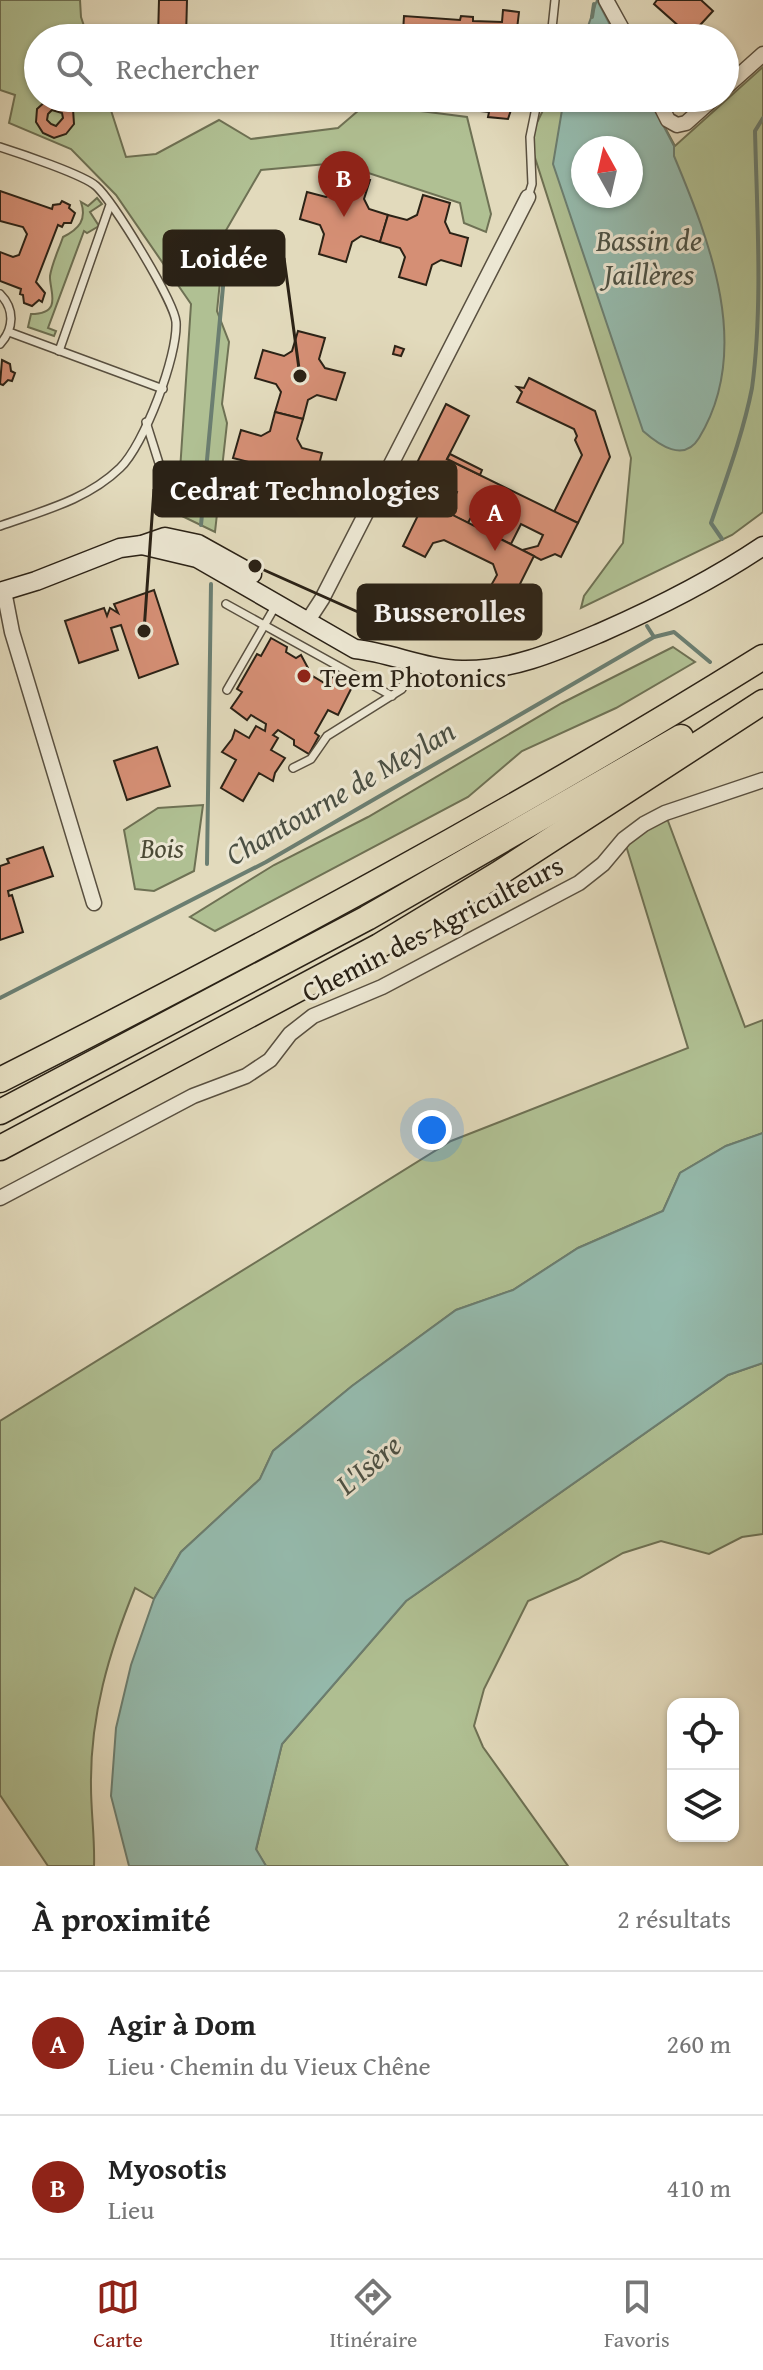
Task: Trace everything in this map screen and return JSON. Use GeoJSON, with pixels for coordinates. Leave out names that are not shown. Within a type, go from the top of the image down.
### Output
{"type":"FeatureCollection","features":[{"type":"Feature","properties":{"kind":"highway"},"geometry":{"type":"LineString","coordinates":[[5,1077],[212,971],[466,833],[763,657]]}},
{"type":"Feature","properties":{"kind":"highway"},"geometry":{"type":"LineString","coordinates":[[0,1112],[367,918],[763,688]]}},
{"type":"Feature","properties":{"kind":"highway"},"geometry":{"type":"LineString","coordinates":[[0,1151],[379,946],[498,874],[763,702]]}},
{"type":"Feature","properties":{"kind":"main road"},"geometry":{"type":"LineString","coordinates":[[2,592],[120,548],[165,537],[198,544],[310,617]]}},
{"type":"Feature","properties":{"kind":"main road"},"geometry":{"type":"LineString","coordinates":[[142,545],[197,558],[277,603],[359,638],[372,650],[441,669],[481,670],[525,662],[660,607],[763,546]]}},
{"type":"Feature","properties":{"kind":"street"},"geometry":{"type":"LineString","coordinates":[[606,0],[619,24]]}},
{"type":"Feature","properties":{"kind":"street"},"geometry":{"type":"LineString","coordinates":[[739,75],[763,54]]}},
{"type":"Feature","properties":{"kind":"street"},"geometry":{"type":"LineString","coordinates":[[664,112],[668,120],[677,125],[686,123],[698,112]]}},
{"type":"Feature","properties":{"kind":"street"},"geometry":{"type":"LineString","coordinates":[[310,617],[528,197]]}},
{"type":"Feature","properties":{"kind":"street"},"geometry":{"type":"LineString","coordinates":[[2,592],[94,903]]}},
{"type":"Feature","properties":{"kind":"street","name":"Chemin des Agriculteurs"},"geometry":{"type":"LineString","coordinates":[[0,1198],[193,1096],[246,1076],[270,1060],[290,1034],[313,1016],[382,987],[579,883],[644,824],[665,813],[763,780]]}},
{"type":"Feature","properties":{"kind":"lane"},"geometry":{"type":"LineString","coordinates":[[552,24],[555,0]]}},
{"type":"Feature","properties":{"kind":"lane"},"geometry":{"type":"LineString","coordinates":[[528,197],[532,184],[530,137],[535,112]]}},
{"type":"Feature","properties":{"kind":"lane"},"geometry":{"type":"LineString","coordinates":[[0,147],[95,184],[157,280],[176,320],[175,340],[163,389],[133,452],[109,478],[70,502],[0,526]]}},
{"type":"Feature","properties":{"kind":"lane"},"geometry":{"type":"LineString","coordinates":[[59,351],[110,205]]}},
{"type":"Feature","properties":{"kind":"lane"},"geometry":{"type":"LineString","coordinates":[[0,294],[10,310],[9,332],[0,344]]}},
{"type":"Feature","properties":{"kind":"lane"},"geometry":{"type":"LineString","coordinates":[[9,332],[163,389]]}},
{"type":"Feature","properties":{"kind":"lane"},"geometry":{"type":"LineString","coordinates":[[146,422],[164,479]]}},
{"type":"Feature","properties":{"kind":"lane"},"geometry":{"type":"LineString","coordinates":[[227,690],[277,603]]}},
{"type":"Feature","properties":{"kind":"lane"},"geometry":{"type":"LineString","coordinates":[[226,604],[392,696]]}},
{"type":"Feature","properties":{"kind":"lane"},"geometry":{"type":"LineString","coordinates":[[293,768],[311,759],[327,736],[402,689],[408,662]]}},
{"type":"Feature","properties":{"kind":"green space"},"geometry":{"type":"Polygon","coordinates":[[[0,0],[80,0],[83,24],[24,24],[24,112],[112,112],[126,157],[156,154],[219,120],[251,139],[338,128],[357,112],[428,112],[467,117],[491,214],[486,232],[464,223],[460,203],[338,163],[261,170],[225,232],[217,311],[229,342],[222,404],[227,423],[215,532],[182,516],[179,486],[191,304],[116,195],[71,149],[9,123],[15,95],[0,90],[0,0]]]}},
{"type":"Feature","properties":{"kind":"green space"},"geometry":{"type":"Polygon","coordinates":[[[763,67],[763,512],[732,535],[581,608],[584,596],[623,543],[631,458],[529,139],[542,112],[657,112],[675,146],[713,112],[739,112],[739,89],[763,67]]]}},
{"type":"Feature","properties":{"kind":"green space"},"geometry":{"type":"Polygon","coordinates":[[[97,198],[102,204],[90,212],[99,226],[87,233],[84,231],[48,328],[56,331],[54,336],[28,327],[31,314],[41,313],[51,306],[52,266],[63,237],[73,231],[82,219],[81,202],[88,206],[97,198]]]}},
{"type":"Feature","properties":{"kind":"green space"},"geometry":{"type":"Polygon","coordinates":[[[673,647],[695,662],[616,708],[522,751],[468,797],[215,931],[190,917],[274,865],[368,817],[562,703],[673,647]]]}},
{"type":"Feature","properties":{"kind":"green space","name":"Bois"},"geometry":{"type":"Polygon","coordinates":[[[203,805],[194,871],[154,891],[135,889],[124,830],[158,808],[203,805]]]}},
{"type":"Feature","properties":{"kind":"green space"},"geometry":{"type":"Polygon","coordinates":[[[665,813],[745,1027],[763,1020],[763,1133],[726,1146],[680,1173],[663,1211],[578,1248],[513,1290],[456,1310],[352,1386],[273,1451],[260,1479],[181,1552],[154,1599],[135,1588],[109,1660],[94,1735],[91,1786],[94,1866],[48,1866],[0,1795],[0,1421],[451,1141],[688,1048],[624,839],[665,813]]]}},
{"type":"Feature","properties":{"kind":"green space"},"geometry":{"type":"Polygon","coordinates":[[[763,1363],[763,1534],[742,1537],[709,1554],[661,1541],[623,1553],[578,1579],[528,1601],[484,1689],[474,1726],[483,1747],[568,1866],[266,1866],[256,1850],[282,1744],[406,1601],[728,1375],[763,1363]]]}},
{"type":"Feature","properties":{"kind":"water"},"geometry":{"type":"Polygon","coordinates":[[[597,0],[610,24],[589,24],[597,0]]]}},
{"type":"Feature","properties":{"kind":"water","name":"Bassin de Jaillères"},"geometry":{"type":"Polygon","coordinates":[[[562,112],[656,112],[674,146],[674,156],[712,260],[724,333],[723,369],[715,404],[693,445],[679,450],[656,442],[643,431],[553,164],[562,112]]]}},
{"type":"Feature","properties":{"kind":"water","name":"L'Isère"},"geometry":{"type":"Polygon","coordinates":[[[763,1133],[763,1363],[728,1375],[406,1601],[282,1744],[256,1849],[266,1866],[129,1866],[111,1796],[116,1728],[131,1665],[154,1599],[181,1552],[260,1479],[273,1451],[352,1386],[456,1310],[513,1290],[578,1248],[663,1211],[680,1173],[726,1146],[763,1133]]]}},
{"type":"Feature","properties":{"kind":"building"},"geometry":{"type":"Polygon","coordinates":[[[159,0],[187,0],[186,24],[158,24],[159,0]]]}},
{"type":"Feature","properties":{"kind":"building"},"geometry":{"type":"Polygon","coordinates":[[[657,0],[701,0],[713,11],[701,24],[676,24],[654,4],[657,0]]]}},
{"type":"Feature","properties":{"kind":"building"},"geometry":{"type":"Polygon","coordinates":[[[503,10],[519,12],[518,24],[404,24],[404,16],[460,20],[461,16],[473,17],[473,21],[502,22],[503,10]]]}},
{"type":"Feature","properties":{"kind":"building"},"geometry":{"type":"Polygon","coordinates":[[[37,112],[50,112],[47,120],[56,126],[63,118],[59,112],[73,112],[74,124],[66,134],[54,138],[43,133],[36,122],[37,112]]]}},
{"type":"Feature","properties":{"kind":"building"},"geometry":{"type":"Polygon","coordinates":[[[489,112],[510,112],[508,119],[488,117],[489,112]]]}},
{"type":"Feature","properties":{"kind":"building"},"geometry":{"type":"Polygon","coordinates":[[[342,172],[370,180],[364,199],[369,209],[388,215],[380,242],[361,236],[352,242],[346,262],[319,254],[324,234],[320,225],[300,219],[307,192],[326,197],[337,192],[342,172]]]}},
{"type":"Feature","properties":{"kind":"building"},"geometry":{"type":"Polygon","coordinates":[[[0,191],[52,209],[53,205],[62,201],[70,205],[69,208],[75,213],[71,223],[64,223],[62,227],[58,225],[36,282],[45,293],[42,302],[39,300],[32,306],[24,303],[21,289],[0,281],[0,252],[13,257],[19,255],[27,234],[23,227],[0,221],[0,191]]]}},
{"type":"Feature","properties":{"kind":"building"},"geometry":{"type":"Polygon","coordinates":[[[423,195],[450,203],[445,222],[450,233],[468,238],[461,266],[441,260],[432,265],[426,285],[399,277],[405,257],[400,248],[380,242],[388,215],[407,220],[417,215],[423,195]]]}},
{"type":"Feature","properties":{"kind":"building"},"geometry":{"type":"Polygon","coordinates":[[[298,331],[325,338],[319,359],[325,368],[345,373],[336,400],[317,395],[308,400],[303,419],[275,412],[281,392],[276,384],[255,378],[263,350],[284,356],[292,351],[298,331]]]}},
{"type":"Feature","properties":{"kind":"building"},"geometry":{"type":"Polygon","coordinates":[[[395,346],[404,349],[401,356],[393,354],[395,346]]]}},
{"type":"Feature","properties":{"kind":"building"},"geometry":{"type":"Polygon","coordinates":[[[2,360],[10,364],[11,371],[15,373],[12,381],[8,380],[3,385],[0,384],[2,360]]]}},
{"type":"Feature","properties":{"kind":"building"},"geometry":{"type":"Polygon","coordinates":[[[529,378],[595,411],[610,457],[578,523],[554,512],[582,455],[575,440],[577,436],[574,429],[517,402],[522,392],[517,387],[524,388],[529,378]]]}},
{"type":"Feature","properties":{"kind":"building"},"geometry":{"type":"Polygon","coordinates":[[[446,404],[469,416],[447,459],[578,523],[561,557],[555,554],[541,560],[522,550],[538,546],[543,535],[521,524],[511,544],[490,534],[499,515],[478,504],[468,523],[447,513],[457,492],[435,482],[430,492],[408,481],[446,404]]]}},
{"type":"Feature","properties":{"kind":"building"},"geometry":{"type":"Polygon","coordinates":[[[275,412],[303,419],[297,439],[302,448],[322,453],[315,480],[295,475],[285,481],[280,500],[252,493],[258,473],[253,463],[233,458],[241,430],[261,436],[270,431],[275,412]]]}},
{"type":"Feature","properties":{"kind":"building"},"geometry":{"type":"Polygon","coordinates":[[[450,454],[482,470],[480,475],[447,459],[450,454]]]}},
{"type":"Feature","properties":{"kind":"building"},"geometry":{"type":"Polygon","coordinates":[[[425,501],[534,556],[512,600],[489,589],[497,575],[493,564],[444,540],[433,543],[425,557],[403,546],[425,501]]]}},
{"type":"Feature","properties":{"kind":"building"},"geometry":{"type":"Polygon","coordinates":[[[154,590],[178,664],[139,678],[121,625],[111,628],[118,650],[79,663],[65,621],[104,608],[107,616],[110,608],[118,613],[114,604],[154,590]]]}},
{"type":"Feature","properties":{"kind":"building"},"geometry":{"type":"Polygon","coordinates":[[[271,638],[287,647],[286,652],[296,658],[301,655],[308,668],[306,672],[326,684],[337,672],[354,683],[338,715],[328,710],[315,733],[319,736],[309,754],[278,730],[273,735],[278,738],[271,750],[285,758],[273,781],[259,773],[243,801],[221,788],[236,760],[222,752],[235,730],[249,738],[256,726],[265,731],[266,724],[251,715],[247,720],[231,708],[242,692],[237,689],[257,654],[261,656],[271,638]]]}},
{"type":"Feature","properties":{"kind":"building"},"geometry":{"type":"Polygon","coordinates":[[[157,747],[170,786],[127,800],[114,761],[157,747]]]}},
{"type":"Feature","properties":{"kind":"building"},"geometry":{"type":"Polygon","coordinates":[[[43,847],[53,876],[8,891],[23,932],[0,940],[0,866],[9,863],[7,859],[43,847]]]}},
{"type":"Feature","properties":{"kind":"waterway"},"geometry":{"type":"LineString","coordinates":[[592,17],[594,4]]}},
{"type":"Feature","properties":{"kind":"waterway"},"geometry":{"type":"LineString","coordinates":[[722,539],[711,523],[734,456],[752,388],[758,260],[755,131],[763,118]]}},
{"type":"Feature","properties":{"kind":"waterway"},"geometry":{"type":"LineString","coordinates":[[201,525],[226,254]]}},
{"type":"Feature","properties":{"kind":"waterway"},"geometry":{"type":"LineString","coordinates":[[207,864],[211,584]]}},
{"type":"Feature","properties":{"kind":"waterway"},"geometry":{"type":"LineString","coordinates":[[647,626],[654,637]]}},
{"type":"Feature","properties":{"kind":"waterway","name":"Chantourne de Meylan"},"geometry":{"type":"LineString","coordinates":[[0,998],[266,862],[654,637],[674,632],[710,662]]}},
{"type":"Feature","properties":{"kind":"place","name":"Myosotis"},"geometry":{"type":"Point","coordinates":[344,217]}},
{"type":"Feature","properties":{"kind":"place","name":"Loidée"},"geometry":{"type":"Point","coordinates":[300,376]}},
{"type":"Feature","properties":{"kind":"place","name":"Agir à Dom"},"geometry":{"type":"Point","coordinates":[495,551]}},
{"type":"Feature","properties":{"kind":"place","name":"Busserolles"},"geometry":{"type":"Point","coordinates":[255,566]}},
{"type":"Feature","properties":{"kind":"place","name":"Cedrat Technologies"},"geometry":{"type":"Point","coordinates":[144,631]}},
{"type":"Feature","properties":{"kind":"place","name":"Teem Photonics"},"geometry":{"type":"Point","coordinates":[304,676]}}]}
